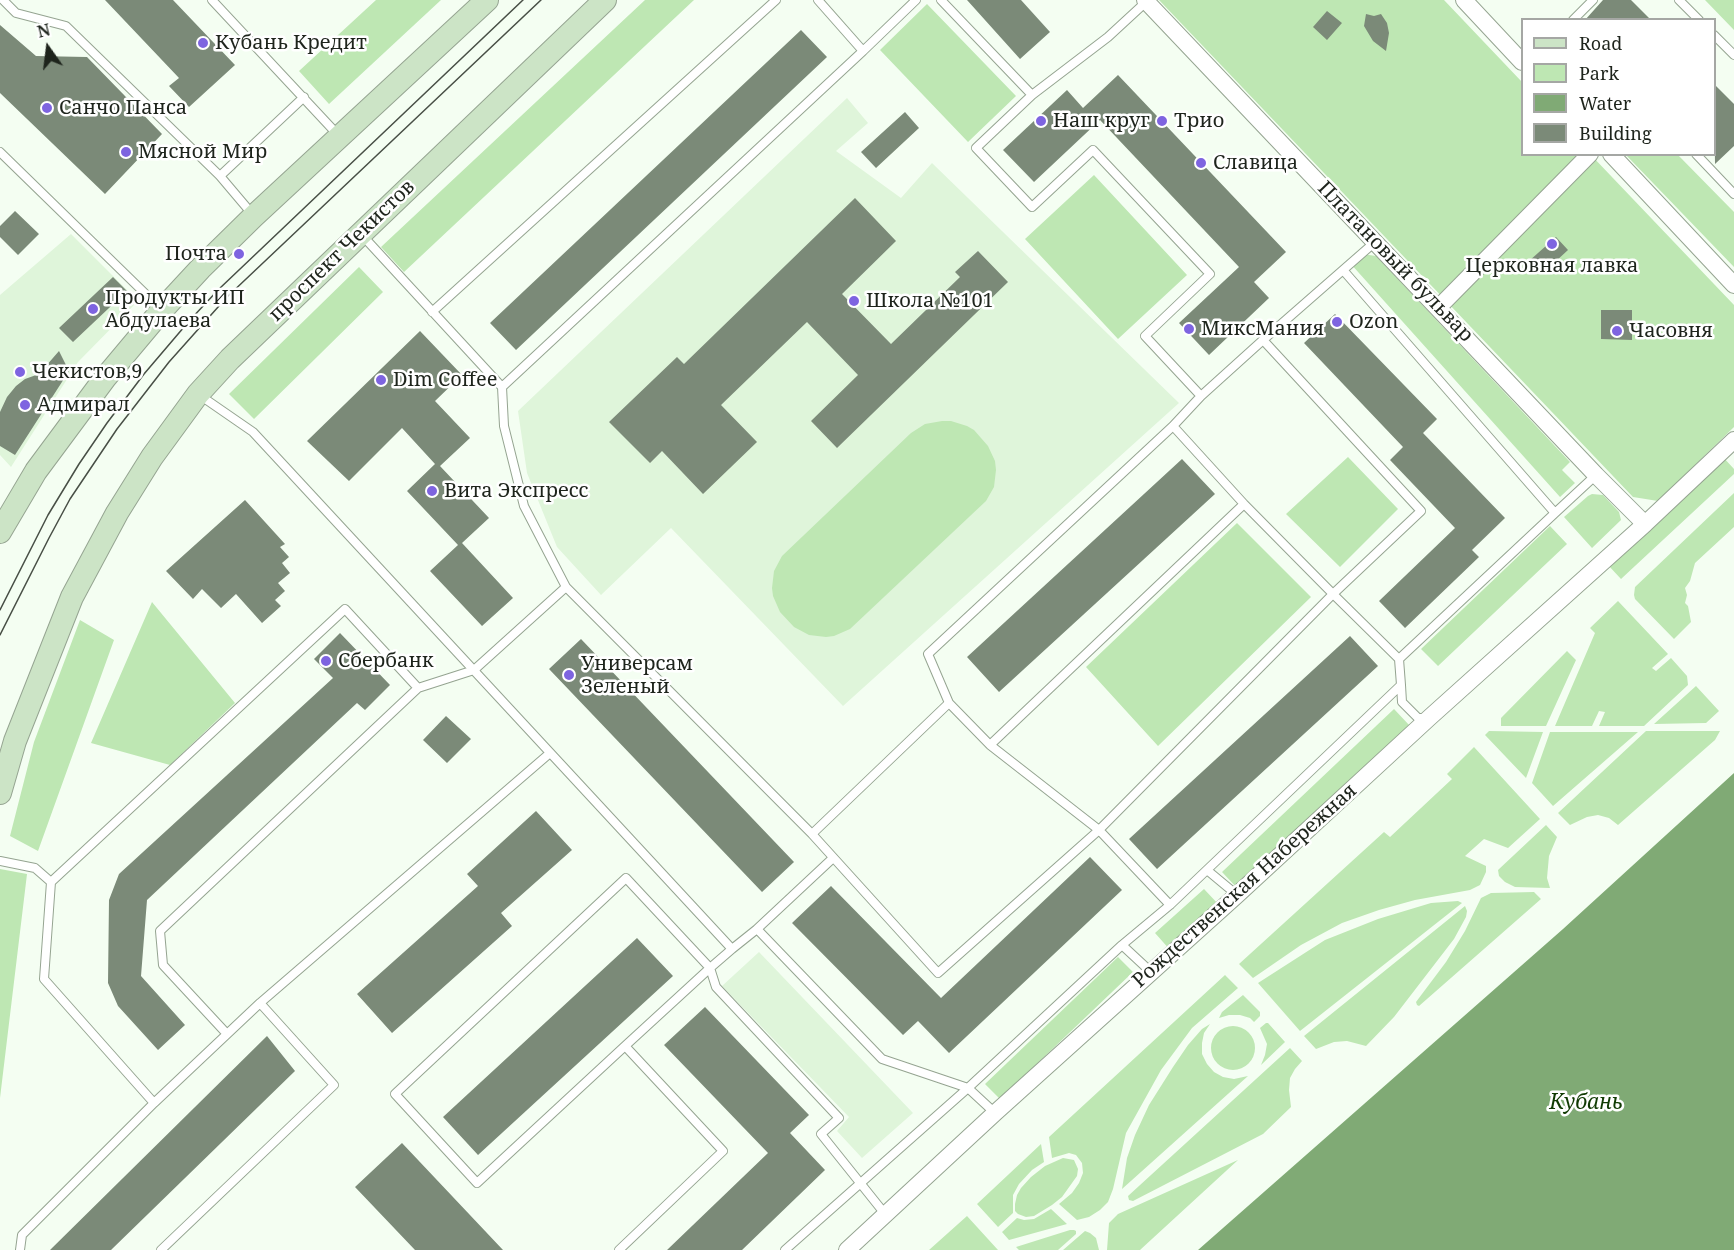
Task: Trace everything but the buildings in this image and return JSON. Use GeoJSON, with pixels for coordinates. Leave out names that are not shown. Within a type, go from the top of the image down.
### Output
{"type":"FeatureCollection","features":[{"type":"Feature","properties":{"kind":"main road"},"geometry":{"type":"LineString","coordinates":[[0,532],[36,471],[105,378],[162,310],[254,216],[487,0]]}},
{"type":"Feature","properties":{"kind":"main road","name":"проспект Чекистов"},"geometry":{"type":"LineString","coordinates":[[0,793],[15,741],[72,597],[117,513],[152,457],[198,393],[230,358],[605,0]]}},
{"type":"Feature","properties":{"kind":"street"},"geometry":{"type":"LineString","coordinates":[[1464,0],[1521,61]]}},
{"type":"Feature","properties":{"kind":"street","name":"Платановый бульвар"},"geometry":{"type":"LineString","coordinates":[[1146,1],[1645,524]]}},
{"type":"Feature","properties":{"kind":"street"},"geometry":{"type":"LineString","coordinates":[[1438,308],[1588,156]]}},
{"type":"Feature","properties":{"kind":"street"},"geometry":{"type":"LineString","coordinates":[[1613,156],[1734,285]]}},
{"type":"Feature","properties":{"kind":"street","name":"Рождественская Набережная"},"geometry":{"type":"LineString","coordinates":[[847,1250],[1645,524],[1734,440]]}},
{"type":"Feature","properties":{"kind":"lane"},"geometry":{"type":"LineString","coordinates":[[3,0],[16,13],[66,26],[220,176],[254,216]]}},
{"type":"Feature","properties":{"kind":"lane"},"geometry":{"type":"LineString","coordinates":[[212,0],[340,137]]}},
{"type":"Feature","properties":{"kind":"lane"},"geometry":{"type":"LineString","coordinates":[[432,312],[776,0]]}},
{"type":"Feature","properties":{"kind":"lane"},"geometry":{"type":"LineString","coordinates":[[818,0],[862,51]]}},
{"type":"Feature","properties":{"kind":"lane"},"geometry":{"type":"LineString","coordinates":[[502,387],[916,0]]}},
{"type":"Feature","properties":{"kind":"lane"},"geometry":{"type":"LineString","coordinates":[[941,0],[1032,95]]}},
{"type":"Feature","properties":{"kind":"lane"},"geometry":{"type":"LineString","coordinates":[[1575,18],[1593,0]]}},
{"type":"Feature","properties":{"kind":"lane"},"geometry":{"type":"LineString","coordinates":[[1679,0],[1696,18]]}},
{"type":"Feature","properties":{"kind":"lane"},"geometry":{"type":"LineString","coordinates":[[1146,1],[1108,37],[1032,95],[976,148],[1032,207],[1092,150],[1210,274],[1144,336],[1201,396]]}},
{"type":"Feature","properties":{"kind":"lane"},"geometry":{"type":"LineString","coordinates":[[1716,37],[1734,55]]}},
{"type":"Feature","properties":{"kind":"lane"},"geometry":{"type":"LineString","coordinates":[[220,176],[304,97]]}},
{"type":"Feature","properties":{"kind":"lane"},"geometry":{"type":"LineString","coordinates":[[0,153],[162,310]]}},
{"type":"Feature","properties":{"kind":"lane"},"geometry":{"type":"LineString","coordinates":[[1698,156],[1734,194]]}},
{"type":"Feature","properties":{"kind":"lane"},"geometry":{"type":"LineString","coordinates":[[360,234],[502,387],[504,426],[524,506],[566,587],[812,834],[938,973],[1099,830],[1333,594],[1421,511],[1263,339]]}},
{"type":"Feature","properties":{"kind":"lane"},"geometry":{"type":"LineString","coordinates":[[1170,905],[1099,830],[990,745],[950,703],[928,654],[1173,426],[1201,396],[1263,339],[1376,242]]}},
{"type":"Feature","properties":{"kind":"lane"},"geometry":{"type":"LineString","coordinates":[[1343,270],[1555,513]]}},
{"type":"Feature","properties":{"kind":"lane"},"geometry":{"type":"LineString","coordinates":[[198,393],[253,432],[732,949]]}},
{"type":"Feature","properties":{"kind":"lane"},"geometry":{"type":"LineString","coordinates":[[1173,426],[1244,504],[1399,659],[1402,702],[1418,718],[1430,718]]}},
{"type":"Feature","properties":{"kind":"lane"},"geometry":{"type":"LineString","coordinates":[[1399,659],[1596,475]]}},
{"type":"Feature","properties":{"kind":"lane"},"geometry":{"type":"LineString","coordinates":[[990,745],[1244,504]]}},
{"type":"Feature","properties":{"kind":"lane"},"geometry":{"type":"LineString","coordinates":[[227,1034],[163,966],[160,931],[418,688],[474,670],[566,587]]}},
{"type":"Feature","properties":{"kind":"lane"},"geometry":{"type":"LineString","coordinates":[[154,1103],[44,979],[51,882],[345,609],[418,688]]}},
{"type":"Feature","properties":{"kind":"lane"},"geometry":{"type":"LineString","coordinates":[[785,1250],[968,1088],[1122,945],[1170,905],[1401,685]]}},
{"type":"Feature","properties":{"kind":"lane"},"geometry":{"type":"LineString","coordinates":[[812,834],[950,703]]}},
{"type":"Feature","properties":{"kind":"lane"},"geometry":{"type":"LineString","coordinates":[[20,1250],[22,1235],[154,1103],[260,1003],[550,753]]}},
{"type":"Feature","properties":{"kind":"lane"},"geometry":{"type":"LineString","coordinates":[[833,858],[757,929],[710,968],[477,1183],[395,1094],[626,878],[710,968],[716,987],[838,1118],[822,1134],[885,1214]]}},
{"type":"Feature","properties":{"kind":"lane"},"geometry":{"type":"LineString","coordinates":[[0,861],[35,868],[51,882]]}},
{"type":"Feature","properties":{"kind":"lane"},"geometry":{"type":"LineString","coordinates":[[1207,870],[1237,895]]}},
{"type":"Feature","properties":{"kind":"lane"},"geometry":{"type":"LineString","coordinates":[[757,929],[882,1059],[968,1088],[996,1113]]}},
{"type":"Feature","properties":{"kind":"lane"},"geometry":{"type":"LineString","coordinates":[[1122,945],[1151,972]]}},
{"type":"Feature","properties":{"kind":"lane"},"geometry":{"type":"LineString","coordinates":[[161,1250],[334,1084],[260,1003]]}},
{"type":"Feature","properties":{"kind":"lane"},"geometry":{"type":"LineString","coordinates":[[619,1250],[723,1151],[625,1046]]}},
{"type":"Feature","properties":{"kind":"shaded area","name":"Школа №101"},"geometry":{"type":"Polygon","coordinates":[[[847,98],[868,123],[836,151],[901,198],[932,163],[1179,403],[843,706],[671,528],[601,595],[557,547],[527,473],[518,411],[847,98]]]}},
{"type":"Feature","properties":{"kind":"shaded area"},"geometry":{"type":"Polygon","coordinates":[[[71,234],[138,301],[78,362],[11,467],[0,455],[0,295],[71,234]]]}},
{"type":"Feature","properties":{"kind":"shaded area"},"geometry":{"type":"Polygon","coordinates":[[[759,952],[913,1113],[862,1158],[837,1131],[849,1117],[722,986],[759,952]]]}},
{"type":"Feature","properties":{"kind":"green space"},"geometry":{"type":"Polygon","coordinates":[[[376,0],[441,0],[329,104],[299,71],[376,0]]]}},
{"type":"Feature","properties":{"kind":"green space"},"geometry":{"type":"Polygon","coordinates":[[[645,0],[694,0],[404,272],[381,247],[645,0]]]}},
{"type":"Feature","properties":{"kind":"green space"},"geometry":{"type":"Polygon","coordinates":[[[1159,0],[1444,0],[1521,81],[1521,156],[1592,156],[1734,305],[1734,427],[1658,501],[1633,497],[1159,0]]]}},
{"type":"Feature","properties":{"kind":"green space"},"geometry":{"type":"Polygon","coordinates":[[[1705,0],[1734,0],[1734,30],[1705,0]]]}},
{"type":"Feature","properties":{"kind":"green space"},"geometry":{"type":"Polygon","coordinates":[[[927,4],[1016,96],[968,142],[880,50],[927,4]]]}},
{"type":"Feature","properties":{"kind":"green space"},"geometry":{"type":"Polygon","coordinates":[[[1627,156],[1679,156],[1734,212],[1734,267],[1627,156]]]}},
{"type":"Feature","properties":{"kind":"green space"},"geometry":{"type":"Polygon","coordinates":[[[1094,175],[1187,275],[1118,339],[1025,239],[1094,175]]]}},
{"type":"Feature","properties":{"kind":"green space"},"geometry":{"type":"Polygon","coordinates":[[[1362,254],[1376,256],[1570,462],[1562,470],[1575,483],[1560,497],[1350,263],[1362,254]]]}},
{"type":"Feature","properties":{"kind":"green space"},"geometry":{"type":"Polygon","coordinates":[[[359,267],[383,292],[254,419],[229,394],[359,267]]]}},
{"type":"Feature","properties":{"kind":"green space"},"geometry":{"type":"Polygon","coordinates":[[[942,421],[967,426],[974,430],[988,446],[995,461],[996,470],[994,487],[986,501],[850,629],[826,637],[809,635],[794,627],[780,612],[773,596],[774,571],[782,556],[911,433],[925,424],[942,421]]]}},
{"type":"Feature","properties":{"kind":"green space"},"geometry":{"type":"Polygon","coordinates":[[[1348,457],[1398,509],[1340,567],[1286,514],[1348,457]]]}},
{"type":"Feature","properties":{"kind":"green space"},"geometry":{"type":"Polygon","coordinates":[[[1723,457],[1734,469],[1734,474],[1621,579],[1608,565],[1723,457]]]}},
{"type":"Feature","properties":{"kind":"green space"},"geometry":{"type":"Polygon","coordinates":[[[1734,493],[1734,527],[1695,563],[1690,581],[1685,588],[1687,595],[1685,603],[1688,606],[1691,622],[1674,639],[1635,599],[1635,587],[1734,493]]]}},
{"type":"Feature","properties":{"kind":"green space"},"geometry":{"type":"Polygon","coordinates":[[[1592,494],[1603,495],[1619,512],[1621,520],[1592,548],[1564,517],[1592,494]]]}},
{"type":"Feature","properties":{"kind":"green space"},"geometry":{"type":"Polygon","coordinates":[[[1237,523],[1311,597],[1158,746],[1086,667],[1237,523]]]}},
{"type":"Feature","properties":{"kind":"green space"},"geometry":{"type":"Polygon","coordinates":[[[1550,526],[1567,544],[1438,666],[1421,649],[1550,526]]]}},
{"type":"Feature","properties":{"kind":"green space"},"geometry":{"type":"Polygon","coordinates":[[[1618,601],[1668,654],[1652,668],[1656,671],[1671,658],[1687,676],[1688,685],[1644,726],[1599,726],[1605,712],[1599,711],[1592,726],[1555,726],[1595,633],[1590,628],[1618,601]]]}},
{"type":"Feature","properties":{"kind":"green space"},"geometry":{"type":"Polygon","coordinates":[[[152,602],[235,703],[170,765],[91,743],[152,602]]]}},
{"type":"Feature","properties":{"kind":"green space"},"geometry":{"type":"Polygon","coordinates":[[[80,620],[114,640],[38,851],[10,836],[34,742],[80,620]]]}},
{"type":"Feature","properties":{"kind":"green space"},"geometry":{"type":"Polygon","coordinates":[[[1567,651],[1576,660],[1546,726],[1501,726],[1501,718],[1567,651]]]}},
{"type":"Feature","properties":{"kind":"green space"},"geometry":{"type":"Polygon","coordinates":[[[1696,686],[1719,711],[1706,723],[1654,724],[1696,686]]]}},
{"type":"Feature","properties":{"kind":"green space"},"geometry":{"type":"Polygon","coordinates":[[[1394,709],[1410,726],[1238,889],[1222,872],[1394,709]]]}},
{"type":"Feature","properties":{"kind":"green space"},"geometry":{"type":"Polygon","coordinates":[[[1489,731],[1543,732],[1526,778],[1485,735],[1489,731]]]}},
{"type":"Feature","properties":{"kind":"green space"},"geometry":{"type":"Polygon","coordinates":[[[1646,731],[1720,731],[1715,740],[1618,825],[1609,818],[1598,815],[1587,817],[1570,825],[1558,813],[1646,731]]]}},
{"type":"Feature","properties":{"kind":"green space"},"geometry":{"type":"Polygon","coordinates":[[[1550,732],[1638,732],[1553,806],[1532,783],[1550,732]]]}},
{"type":"Feature","properties":{"kind":"green space"},"geometry":{"type":"Polygon","coordinates":[[[1474,747],[1540,819],[1508,848],[1484,839],[1465,856],[1486,866],[1486,872],[1480,885],[1470,890],[1415,900],[1342,923],[1301,945],[1253,978],[1239,964],[1384,832],[1390,837],[1452,779],[1447,774],[1474,747]]]}},
{"type":"Feature","properties":{"kind":"green space"},"geometry":{"type":"Polygon","coordinates":[[[1546,825],[1557,837],[1549,856],[1547,878],[1550,888],[1515,887],[1505,882],[1499,876],[1498,870],[1546,825]]]}},
{"type":"Feature","properties":{"kind":"green space"},"geometry":{"type":"Polygon","coordinates":[[[0,869],[27,874],[0,1098],[0,869]]]}},
{"type":"Feature","properties":{"kind":"green space"},"geometry":{"type":"Polygon","coordinates":[[[1204,889],[1220,906],[1171,951],[1155,933],[1204,889]]]}},
{"type":"Feature","properties":{"kind":"green space"},"geometry":{"type":"Polygon","coordinates":[[[1534,892],[1541,899],[1419,1006],[1417,1005],[1416,1002],[1446,962],[1465,931],[1481,898],[1491,893],[1534,892]]]}},
{"type":"Feature","properties":{"kind":"green space"},"geometry":{"type":"Polygon","coordinates":[[[1458,901],[1462,903],[1300,1031],[1258,983],[1325,940],[1378,919],[1431,903],[1458,901]]]}},
{"type":"Feature","properties":{"kind":"green space"},"geometry":{"type":"Polygon","coordinates":[[[1465,906],[1466,917],[1454,939],[1394,1017],[1366,1046],[1347,1041],[1334,1042],[1316,1049],[1304,1036],[1465,906]]]}},
{"type":"Feature","properties":{"kind":"green space"},"geometry":{"type":"Polygon","coordinates":[[[1118,957],[1133,972],[1000,1099],[985,1084],[1118,957]]]}},
{"type":"Feature","properties":{"kind":"green space"},"geometry":{"type":"Polygon","coordinates":[[[1225,975],[1238,988],[1192,1028],[1161,1070],[1126,1133],[1108,1202],[1089,1217],[1077,1220],[1059,1204],[1072,1193],[1079,1183],[1083,1173],[1082,1163],[1076,1155],[1069,1153],[1052,1158],[1049,1137],[1225,975]]]}},
{"type":"Feature","properties":{"kind":"green space"},"geometry":{"type":"Polygon","coordinates":[[[1243,995],[1260,1012],[1260,1016],[1254,1022],[1240,1015],[1219,1018],[1222,1012],[1243,995]]]}},
{"type":"Feature","properties":{"kind":"green space"},"geometry":{"type":"Polygon","coordinates":[[[1266,1023],[1285,1042],[1261,1065],[1267,1044],[1260,1028],[1266,1023]]]}},
{"type":"Feature","properties":{"kind":"green space"},"geometry":{"type":"Polygon","coordinates":[[[1210,1024],[1204,1033],[1202,1043],[1202,1054],[1207,1064],[1223,1077],[1234,1079],[1248,1076],[1122,1189],[1127,1158],[1149,1105],[1188,1045],[1202,1029],[1210,1024]]]}},
{"type":"Feature","properties":{"kind":"green space"},"geometry":{"type":"Polygon","coordinates":[[[1233,1026],[1248,1033],[1255,1048],[1248,1063],[1233,1070],[1218,1063],[1211,1048],[1218,1033],[1233,1026]]]}},
{"type":"Feature","properties":{"kind":"green space"},"geometry":{"type":"Polygon","coordinates":[[[1290,1048],[1302,1061],[1290,1078],[1291,1107],[1263,1134],[1133,1201],[1129,1200],[1128,1196],[1290,1048]]]}},
{"type":"Feature","properties":{"kind":"green space"},"geometry":{"type":"Polygon","coordinates":[[[1041,1144],[1044,1162],[1032,1170],[1019,1184],[1013,1195],[1013,1213],[998,1227],[977,1204],[1041,1144]]]}},
{"type":"Feature","properties":{"kind":"green space"},"geometry":{"type":"Polygon","coordinates":[[[1063,1158],[1074,1160],[1078,1169],[1077,1176],[1062,1197],[1034,1216],[1026,1217],[1018,1214],[1015,1211],[1015,1204],[1021,1188],[1045,1166],[1063,1158]]]}},
{"type":"Feature","properties":{"kind":"green space"},"geometry":{"type":"Polygon","coordinates":[[[1238,1160],[1140,1250],[1107,1250],[1109,1223],[1118,1214],[1238,1160]]]}},
{"type":"Feature","properties":{"kind":"green space"},"geometry":{"type":"Polygon","coordinates":[[[1051,1209],[1067,1224],[1009,1240],[1002,1232],[1017,1218],[1034,1219],[1051,1209]]]}},
{"type":"Feature","properties":{"kind":"green space"},"geometry":{"type":"Polygon","coordinates":[[[967,1216],[998,1250],[929,1250],[967,1216]]]}},
{"type":"Feature","properties":{"kind":"green space"},"geometry":{"type":"Polygon","coordinates":[[[1070,1230],[1076,1231],[1076,1234],[1058,1250],[1019,1250],[1016,1247],[1070,1230]]]}},
{"type":"Feature","properties":{"kind":"green space"},"geometry":{"type":"Polygon","coordinates":[[[1085,1231],[1096,1238],[1099,1250],[1063,1250],[1085,1231]]]}},
{"type":"Feature","properties":{"kind":"water","name":"Кубань"},"geometry":{"type":"Polygon","coordinates":[[[1734,773],[1734,1250],[1198,1250],[1563,929],[1734,773]]]}},
{"type":"Feature","properties":{"kind":"tram line"},"geometry":{"type":"LineString","coordinates":[[0,610],[48,515],[79,464],[144,374],[190,320],[219,289],[523,0]]}},
{"type":"Feature","properties":{"kind":"tram line"},"geometry":{"type":"LineString","coordinates":[[0,635],[70,499],[117,429],[169,362],[227,297],[541,0]]}},
{"type":"Feature","properties":{"kind":"place","name":"Кубань Кредит"},"geometry":{"type":"Point","coordinates":[203,43]}},
{"type":"Feature","properties":{"kind":"place","name":"Санчо Панса"},"geometry":{"type":"Point","coordinates":[47,108]}},
{"type":"Feature","properties":{"kind":"place","name":"Наш круг"},"geometry":{"type":"Point","coordinates":[1041,121]}},
{"type":"Feature","properties":{"kind":"place","name":"Трио"},"geometry":{"type":"Point","coordinates":[1162,121]}},
{"type":"Feature","properties":{"kind":"place","name":"Мясной Мир"},"geometry":{"type":"Point","coordinates":[126,152]}},
{"type":"Feature","properties":{"kind":"place","name":"Славица"},"geometry":{"type":"Point","coordinates":[1201,163]}},
{"type":"Feature","properties":{"kind":"place","name":"Церковная лавка"},"geometry":{"type":"Point","coordinates":[1552,244]}},
{"type":"Feature","properties":{"kind":"place","name":"Почта"},"geometry":{"type":"Point","coordinates":[239,254]}},
{"type":"Feature","properties":{"kind":"place","name":"Школа №101"},"geometry":{"type":"Point","coordinates":[854,301]}},
{"type":"Feature","properties":{"kind":"place","name":"Продукты ИП Абдулаева"},"geometry":{"type":"Point","coordinates":[93,309]}},
{"type":"Feature","properties":{"kind":"place","name":"Ozon"},"geometry":{"type":"Point","coordinates":[1337,322]}},
{"type":"Feature","properties":{"kind":"place","name":"МиксМания"},"geometry":{"type":"Point","coordinates":[1189,329]}},
{"type":"Feature","properties":{"kind":"place","name":"Часовня"},"geometry":{"type":"Point","coordinates":[1617,331]}},
{"type":"Feature","properties":{"kind":"place","name":"Чекистов,9"},"geometry":{"type":"Point","coordinates":[20,372]}},
{"type":"Feature","properties":{"kind":"place","name":"Dim Coffee"},"geometry":{"type":"Point","coordinates":[381,380]}},
{"type":"Feature","properties":{"kind":"place","name":"Адмирал"},"geometry":{"type":"Point","coordinates":[25,405]}},
{"type":"Feature","properties":{"kind":"place","name":"Вита Экспресс"},"geometry":{"type":"Point","coordinates":[432,491]}},
{"type":"Feature","properties":{"kind":"place","name":"Сбербанк"},"geometry":{"type":"Point","coordinates":[326,661]}},
{"type":"Feature","properties":{"kind":"place","name":"Универсам Зеленый"},"geometry":{"type":"Point","coordinates":[569,675]}}]}
